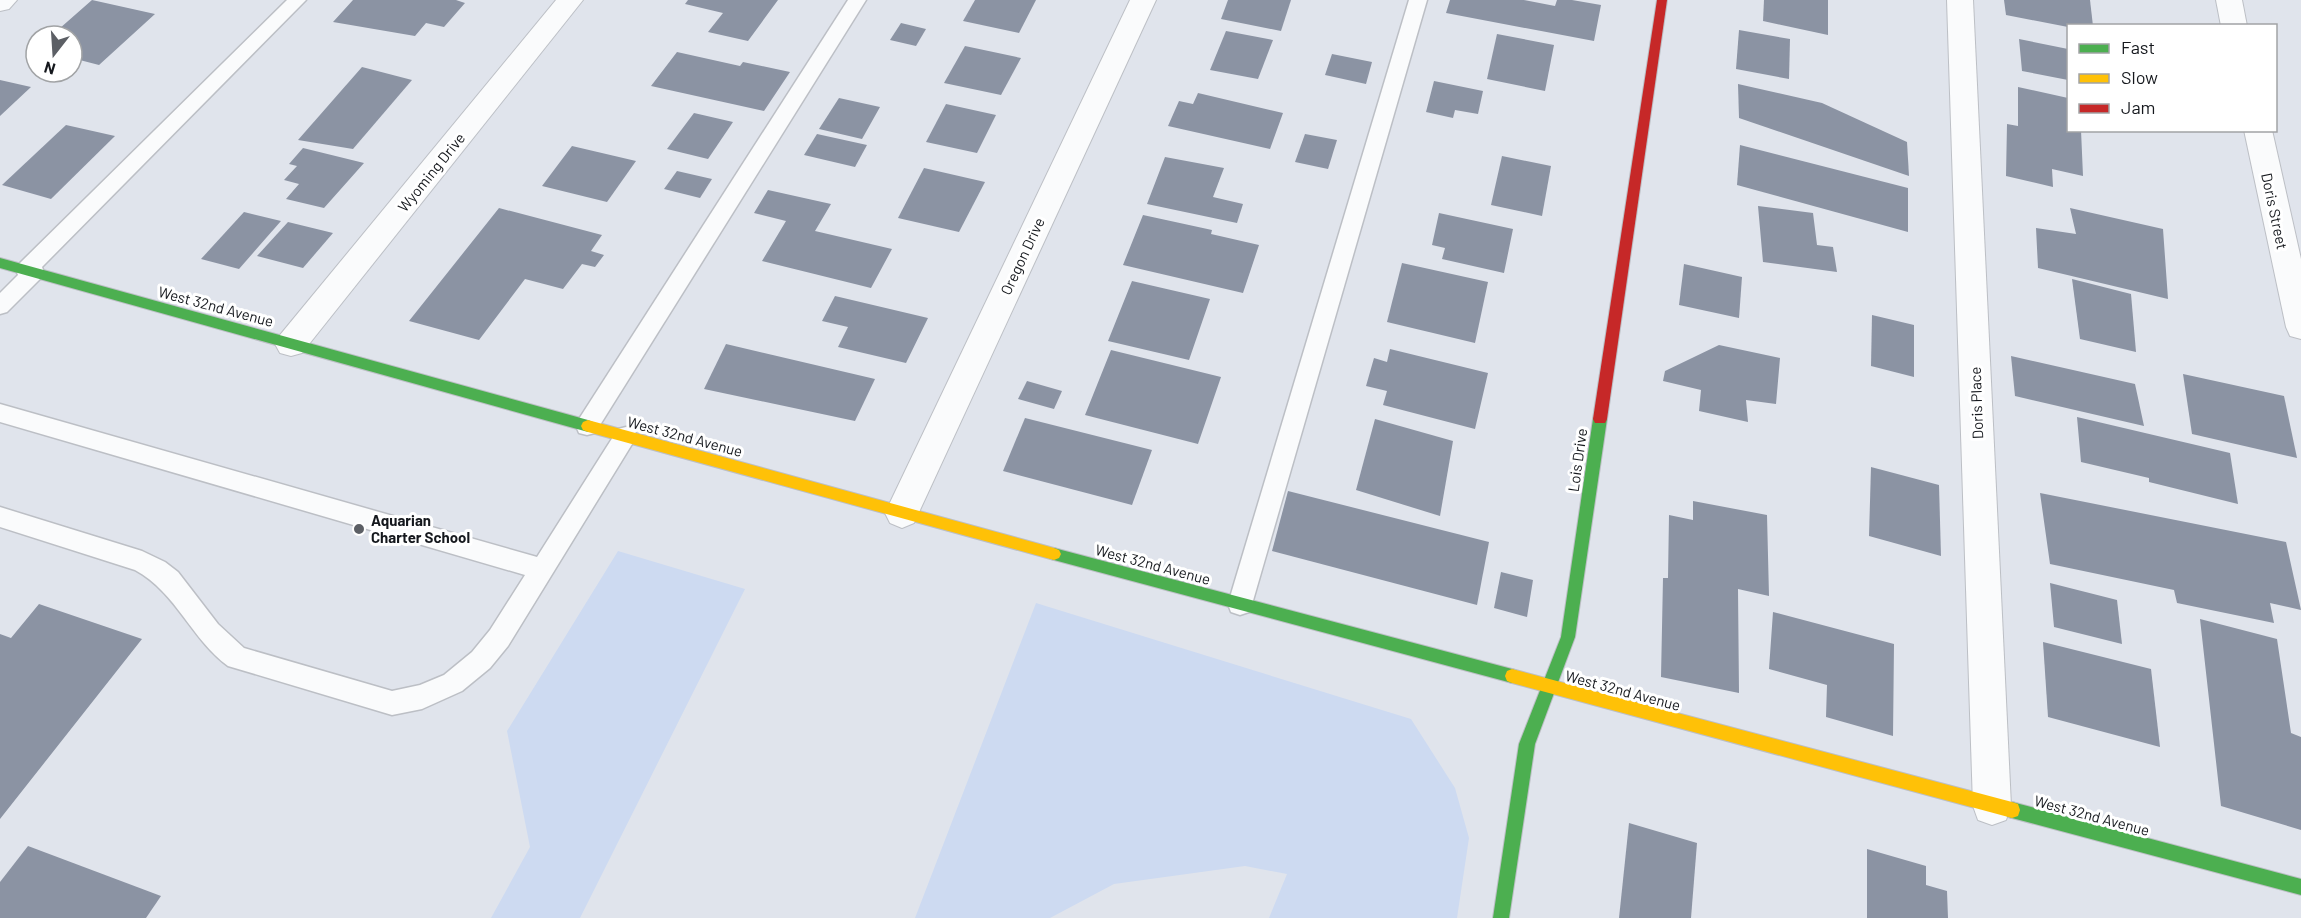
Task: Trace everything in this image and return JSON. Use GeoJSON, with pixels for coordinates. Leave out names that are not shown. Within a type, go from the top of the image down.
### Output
{"type":"FeatureCollection","features":[{"type":"Feature","properties":{"kind":"street"},"geometry":{"type":"LineString","coordinates":[[0,3],[4,0]]}},
{"type":"Feature","properties":{"kind":"street","name":"Wyoming Drive"},"geometry":{"type":"LineString","coordinates":[[291,344],[570,0]]}},
{"type":"Feature","properties":{"kind":"street","name":"Oregon Drive"},"geometry":{"type":"LineString","coordinates":[[902,513],[1143,0]]}},
{"type":"Feature","properties":{"kind":"street","name":"Lois Drive"},"geometry":{"type":"LineString","coordinates":[[1500,918],[1527,744],[1568,637],[1662,0]]}},
{"type":"Feature","properties":{"kind":"street","name":"Doris Place"},"geometry":{"type":"LineString","coordinates":[[1960,0],[1992,806]]}},
{"type":"Feature","properties":{"kind":"street"},"geometry":{"type":"LineString","coordinates":[[2229,0],[2234,24]]}},
{"type":"Feature","properties":{"kind":"street","name":"Doris Street"},"geometry":{"type":"LineString","coordinates":[[2258,132],[2301,327]]}},
{"type":"Feature","properties":{"kind":"street","name":"West 32nd Avenue"},"geometry":{"type":"LineString","coordinates":[[0,263],[902,513],[1549,688],[2301,887]]}},
{"type":"Feature","properties":{"kind":"lane"},"geometry":{"type":"LineString","coordinates":[[0,306],[30,271],[297,0]]}},
{"type":"Feature","properties":{"kind":"lane"},"geometry":{"type":"LineString","coordinates":[[587,426],[857,0]]}},
{"type":"Feature","properties":{"kind":"lane"},"geometry":{"type":"LineString","coordinates":[[1240,604],[1418,0]]}},
{"type":"Feature","properties":{"kind":"lane"},"geometry":{"type":"LineString","coordinates":[[0,413],[541,569]]}},
{"type":"Feature","properties":{"kind":"lane"},"geometry":{"type":"LineString","coordinates":[[0,517],[142,562],[156,570],[168,578],[188,600],[225,650],[237,658],[392,703],[422,697],[453,683],[481,660],[499,638],[626,436]]}},
{"type":"Feature","properties":{"kind":"shaded area"},"geometry":{"type":"Polygon","coordinates":[[[618,551],[745,589],[580,918],[491,918],[530,847],[507,731],[618,551]]]}},
{"type":"Feature","properties":{"kind":"shaded area"},"geometry":{"type":"Polygon","coordinates":[[[1036,603],[1411,719],[1455,788],[1469,838],[1457,918],[1269,918],[1287,874],[1245,866],[1114,884],[1050,918],[915,918],[1036,603]]]}},
{"type":"Feature","properties":{"kind":"building"},"geometry":{"type":"Polygon","coordinates":[[[92,0],[155,14],[99,65],[84,61],[84,24],[65,24],[92,0]]]}},
{"type":"Feature","properties":{"kind":"building"},"geometry":{"type":"Polygon","coordinates":[[[353,0],[456,0],[465,3],[444,27],[426,23],[415,36],[333,22],[353,0]]]}},
{"type":"Feature","properties":{"kind":"building"},"geometry":{"type":"Polygon","coordinates":[[[688,0],[778,0],[748,41],[708,32],[723,13],[685,4],[688,0]]]}},
{"type":"Feature","properties":{"kind":"building"},"geometry":{"type":"Polygon","coordinates":[[[975,0],[1036,0],[1019,33],[963,21],[975,0]]]}},
{"type":"Feature","properties":{"kind":"building"},"geometry":{"type":"Polygon","coordinates":[[[1228,0],[1291,0],[1281,31],[1221,19],[1228,0]]]}},
{"type":"Feature","properties":{"kind":"building"},"geometry":{"type":"Polygon","coordinates":[[[1450,0],[1524,0],[1555,6],[1557,0],[1572,0],[1601,5],[1594,41],[1446,13],[1450,0]]]}},
{"type":"Feature","properties":{"kind":"building"},"geometry":{"type":"Polygon","coordinates":[[[1764,0],[1828,0],[1828,35],[1763,21],[1764,0]]]}},
{"type":"Feature","properties":{"kind":"building"},"geometry":{"type":"Polygon","coordinates":[[[2004,0],[2090,0],[2093,24],[2067,24],[2067,27],[2006,15],[2004,0]]]}},
{"type":"Feature","properties":{"kind":"building"},"geometry":{"type":"Polygon","coordinates":[[[901,23],[926,29],[916,46],[890,40],[901,23]]]}},
{"type":"Feature","properties":{"kind":"building"},"geometry":{"type":"Polygon","coordinates":[[[1739,30],[1790,39],[1789,79],[1736,69],[1739,30]]]}},
{"type":"Feature","properties":{"kind":"building"},"geometry":{"type":"Polygon","coordinates":[[[1226,31],[1273,40],[1258,79],[1210,70],[1226,31]]]}},
{"type":"Feature","properties":{"kind":"building"},"geometry":{"type":"Polygon","coordinates":[[[1497,34],[1554,45],[1545,91],[1487,79],[1497,34]]]}},
{"type":"Feature","properties":{"kind":"building"},"geometry":{"type":"Polygon","coordinates":[[[2019,39],[2067,49],[2067,80],[2022,71],[2019,39]]]}},
{"type":"Feature","properties":{"kind":"building"},"geometry":{"type":"Polygon","coordinates":[[[965,46],[1021,58],[1001,95],[944,83],[965,46]]]}},
{"type":"Feature","properties":{"kind":"building"},"geometry":{"type":"Polygon","coordinates":[[[677,52],[740,66],[743,62],[790,72],[764,111],[651,86],[677,52]]]}},
{"type":"Feature","properties":{"kind":"building"},"geometry":{"type":"Polygon","coordinates":[[[1332,54],[1372,62],[1366,84],[1325,75],[1332,54]]]}},
{"type":"Feature","properties":{"kind":"building"},"geometry":{"type":"Polygon","coordinates":[[[362,67],[412,80],[353,149],[298,140],[362,67]]]}},
{"type":"Feature","properties":{"kind":"building"},"geometry":{"type":"Polygon","coordinates":[[[0,80],[31,87],[0,116],[0,80]]]}},
{"type":"Feature","properties":{"kind":"building"},"geometry":{"type":"Polygon","coordinates":[[[1434,81],[1483,91],[1478,114],[1455,110],[1453,118],[1426,112],[1434,81]]]}},
{"type":"Feature","properties":{"kind":"building"},"geometry":{"type":"Polygon","coordinates":[[[1738,84],[1822,103],[1907,142],[1909,176],[1739,118],[1738,84]]]}},
{"type":"Feature","properties":{"kind":"building"},"geometry":{"type":"Polygon","coordinates":[[[2018,87],[2067,98],[2067,132],[2081,132],[2083,176],[2052,169],[2053,187],[2006,176],[2007,124],[2018,126],[2018,87]]]}},
{"type":"Feature","properties":{"kind":"building"},"geometry":{"type":"Polygon","coordinates":[[[1198,93],[1283,113],[1270,149],[1168,126],[1179,101],[1193,104],[1198,93]]]}},
{"type":"Feature","properties":{"kind":"building"},"geometry":{"type":"Polygon","coordinates":[[[839,98],[880,107],[862,139],[819,129],[839,98]]]}},
{"type":"Feature","properties":{"kind":"building"},"geometry":{"type":"Polygon","coordinates":[[[946,104],[996,115],[977,153],[926,142],[946,104]]]}},
{"type":"Feature","properties":{"kind":"building"},"geometry":{"type":"Polygon","coordinates":[[[694,113],[733,122],[708,159],[667,149],[694,113]]]}},
{"type":"Feature","properties":{"kind":"building"},"geometry":{"type":"Polygon","coordinates":[[[66,125],[115,136],[51,199],[2,185],[66,125]]]}},
{"type":"Feature","properties":{"kind":"building"},"geometry":{"type":"Polygon","coordinates":[[[817,134],[867,145],[855,167],[804,155],[817,134]]]}},
{"type":"Feature","properties":{"kind":"building"},"geometry":{"type":"Polygon","coordinates":[[[1305,134],[1337,140],[1328,169],[1295,162],[1305,134]]]}},
{"type":"Feature","properties":{"kind":"building"},"geometry":{"type":"Polygon","coordinates":[[[1740,145],[1908,188],[1908,232],[1737,185],[1740,145]]]}},
{"type":"Feature","properties":{"kind":"building"},"geometry":{"type":"Polygon","coordinates":[[[572,146],[636,161],[607,202],[542,186],[572,146]]]}},
{"type":"Feature","properties":{"kind":"building"},"geometry":{"type":"Polygon","coordinates":[[[303,148],[364,163],[324,208],[286,199],[299,184],[284,180],[297,166],[289,164],[303,148]]]}},
{"type":"Feature","properties":{"kind":"building"},"geometry":{"type":"Polygon","coordinates":[[[1502,156],[1551,166],[1542,216],[1491,205],[1502,156]]]}},
{"type":"Feature","properties":{"kind":"building"},"geometry":{"type":"Polygon","coordinates":[[[1165,157],[1224,168],[1213,197],[1243,204],[1237,223],[1147,204],[1165,157]]]}},
{"type":"Feature","properties":{"kind":"building"},"geometry":{"type":"Polygon","coordinates":[[[924,168],[985,182],[959,232],[898,218],[924,168]]]}},
{"type":"Feature","properties":{"kind":"building"},"geometry":{"type":"Polygon","coordinates":[[[677,171],[712,179],[700,198],[664,189],[677,171]]]}},
{"type":"Feature","properties":{"kind":"building"},"geometry":{"type":"Polygon","coordinates":[[[768,190],[831,204],[815,231],[892,249],[871,288],[762,261],[786,221],[754,213],[768,190]]]}},
{"type":"Feature","properties":{"kind":"building"},"geometry":{"type":"Polygon","coordinates":[[[1758,206],[1813,213],[1817,245],[1833,247],[1837,272],[1763,262],[1758,206]]]}},
{"type":"Feature","properties":{"kind":"building"},"geometry":{"type":"Polygon","coordinates":[[[499,208],[602,235],[591,251],[604,255],[595,267],[582,264],[563,289],[525,279],[479,340],[409,321],[499,208]]]}},
{"type":"Feature","properties":{"kind":"building"},"geometry":{"type":"Polygon","coordinates":[[[2070,208],[2163,229],[2168,299],[2038,268],[2036,228],[2076,234],[2070,208]]]}},
{"type":"Feature","properties":{"kind":"building"},"geometry":{"type":"Polygon","coordinates":[[[244,212],[281,221],[239,269],[201,259],[244,212]]]}},
{"type":"Feature","properties":{"kind":"building"},"geometry":{"type":"Polygon","coordinates":[[[1439,213],[1513,229],[1504,273],[1442,259],[1445,248],[1432,245],[1439,213]]]}},
{"type":"Feature","properties":{"kind":"building"},"geometry":{"type":"Polygon","coordinates":[[[1143,215],[1212,230],[1211,234],[1259,245],[1243,293],[1123,265],[1143,215]]]}},
{"type":"Feature","properties":{"kind":"building"},"geometry":{"type":"Polygon","coordinates":[[[288,222],[333,233],[303,268],[257,256],[288,222]]]}},
{"type":"Feature","properties":{"kind":"building"},"geometry":{"type":"Polygon","coordinates":[[[1402,263],[1488,282],[1475,343],[1387,322],[1402,263]]]}},
{"type":"Feature","properties":{"kind":"building"},"geometry":{"type":"Polygon","coordinates":[[[1684,264],[1742,277],[1739,318],[1679,305],[1684,264]]]}},
{"type":"Feature","properties":{"kind":"building"},"geometry":{"type":"Polygon","coordinates":[[[2072,279],[2131,294],[2136,352],[2080,339],[2072,279]]]}},
{"type":"Feature","properties":{"kind":"building"},"geometry":{"type":"Polygon","coordinates":[[[1132,281],[1210,299],[1189,360],[1108,341],[1132,281]]]}},
{"type":"Feature","properties":{"kind":"building"},"geometry":{"type":"Polygon","coordinates":[[[835,296],[928,318],[906,363],[838,347],[848,327],[822,321],[835,296]]]}},
{"type":"Feature","properties":{"kind":"building"},"geometry":{"type":"Polygon","coordinates":[[[1872,315],[1914,325],[1914,377],[1871,366],[1872,315]]]}},
{"type":"Feature","properties":{"kind":"building"},"geometry":{"type":"Polygon","coordinates":[[[726,344],[875,379],[855,421],[704,389],[726,344]]]}},
{"type":"Feature","properties":{"kind":"building"},"geometry":{"type":"Polygon","coordinates":[[[1719,345],[1780,358],[1776,404],[1746,400],[1748,422],[1699,411],[1701,390],[1663,381],[1665,371],[1719,345]]]}},
{"type":"Feature","properties":{"kind":"building"},"geometry":{"type":"Polygon","coordinates":[[[1390,349],[1488,373],[1475,429],[1383,405],[1387,391],[1366,386],[1374,358],[1387,362],[1390,349]]]}},
{"type":"Feature","properties":{"kind":"building"},"geometry":{"type":"Polygon","coordinates":[[[1111,350],[1221,377],[1198,444],[1085,415],[1111,350]]]}},
{"type":"Feature","properties":{"kind":"building"},"geometry":{"type":"Polygon","coordinates":[[[2011,356],[2135,384],[2144,426],[2015,396],[2011,356]]]}},
{"type":"Feature","properties":{"kind":"building"},"geometry":{"type":"Polygon","coordinates":[[[2183,374],[2284,396],[2297,458],[2192,434],[2183,374]]]}},
{"type":"Feature","properties":{"kind":"building"},"geometry":{"type":"Polygon","coordinates":[[[1027,381],[1062,391],[1054,409],[1018,399],[1027,381]]]}},
{"type":"Feature","properties":{"kind":"building"},"geometry":{"type":"Polygon","coordinates":[[[2077,417],[2230,453],[2238,504],[2149,482],[2149,478],[2081,462],[2077,417]]]}},
{"type":"Feature","properties":{"kind":"building"},"geometry":{"type":"Polygon","coordinates":[[[1025,418],[1152,450],[1132,505],[1003,471],[1025,418]]]}},
{"type":"Feature","properties":{"kind":"building"},"geometry":{"type":"Polygon","coordinates":[[[1375,419],[1453,441],[1440,516],[1356,490],[1375,419]]]}},
{"type":"Feature","properties":{"kind":"building"},"geometry":{"type":"Polygon","coordinates":[[[1871,467],[1939,485],[1941,556],[1869,536],[1871,467]]]}},
{"type":"Feature","properties":{"kind":"building"},"geometry":{"type":"Polygon","coordinates":[[[1288,491],[1489,542],[1477,605],[1272,551],[1288,491]]]}},
{"type":"Feature","properties":{"kind":"building"},"geometry":{"type":"Polygon","coordinates":[[[2040,493],[2286,542],[2301,610],[2270,603],[2274,623],[2177,603],[2174,590],[2050,564],[2040,493]]]}},
{"type":"Feature","properties":{"kind":"building"},"geometry":{"type":"Polygon","coordinates":[[[1693,501],[1767,515],[1769,596],[1738,589],[1739,693],[1661,677],[1663,578],[1668,578],[1669,515],[1693,520],[1693,501]]]}},
{"type":"Feature","properties":{"kind":"building"},"geometry":{"type":"Polygon","coordinates":[[[1501,572],[1533,580],[1527,617],[1494,608],[1501,572]]]}},
{"type":"Feature","properties":{"kind":"building"},"geometry":{"type":"Polygon","coordinates":[[[2050,583],[2117,600],[2122,644],[2054,627],[2050,583]]]}},
{"type":"Feature","properties":{"kind":"building"},"geometry":{"type":"Polygon","coordinates":[[[39,604],[142,639],[0,819],[0,634],[11,638],[39,604]]]}},
{"type":"Feature","properties":{"kind":"building"},"geometry":{"type":"Polygon","coordinates":[[[1773,612],[1894,644],[1893,736],[1826,717],[1827,685],[1769,669],[1773,612]]]}},
{"type":"Feature","properties":{"kind":"building"},"geometry":{"type":"Polygon","coordinates":[[[2200,619],[2277,639],[2291,733],[2301,737],[2301,830],[2221,806],[2200,619]]]}},
{"type":"Feature","properties":{"kind":"building"},"geometry":{"type":"Polygon","coordinates":[[[2043,642],[2151,669],[2160,747],[2048,717],[2043,642]]]}},
{"type":"Feature","properties":{"kind":"building"},"geometry":{"type":"Polygon","coordinates":[[[1629,823],[1697,843],[1691,918],[1619,918],[1629,823]]]}},
{"type":"Feature","properties":{"kind":"building"},"geometry":{"type":"Polygon","coordinates":[[[28,846],[161,896],[146,918],[0,918],[0,882],[28,846]]]}},
{"type":"Feature","properties":{"kind":"building"},"geometry":{"type":"Polygon","coordinates":[[[1867,849],[1926,866],[1926,885],[1947,891],[1948,918],[1867,918],[1867,849]]]}},
{"type":"Feature","properties":{"kind":"traffic: fast"},"geometry":{"type":"LineString","coordinates":[[0,263],[588,426]]}},
{"type":"Feature","properties":{"kind":"traffic: fast"},"geometry":{"type":"LineString","coordinates":[[1501,918],[1527,744],[1568,637],[1600,419]]}},
{"type":"Feature","properties":{"kind":"traffic: fast"},"geometry":{"type":"LineString","coordinates":[[1054,554],[1512,676]]}},
{"type":"Feature","properties":{"kind":"traffic: fast"},"geometry":{"type":"LineString","coordinates":[[2012,810],[2301,887]]}},
{"type":"Feature","properties":{"kind":"traffic: slow"},"geometry":{"type":"LineString","coordinates":[[588,426],[1054,554]]}},
{"type":"Feature","properties":{"kind":"traffic: slow"},"geometry":{"type":"LineString","coordinates":[[1512,676],[2012,810]]}},
{"type":"Feature","properties":{"kind":"traffic: jam"},"geometry":{"type":"LineString","coordinates":[[1600,419],[1662,0]]}},
{"type":"Feature","properties":{"kind":"place","name":"Aquarian Charter School"},"geometry":{"type":"Point","coordinates":[359,529]}}]}
